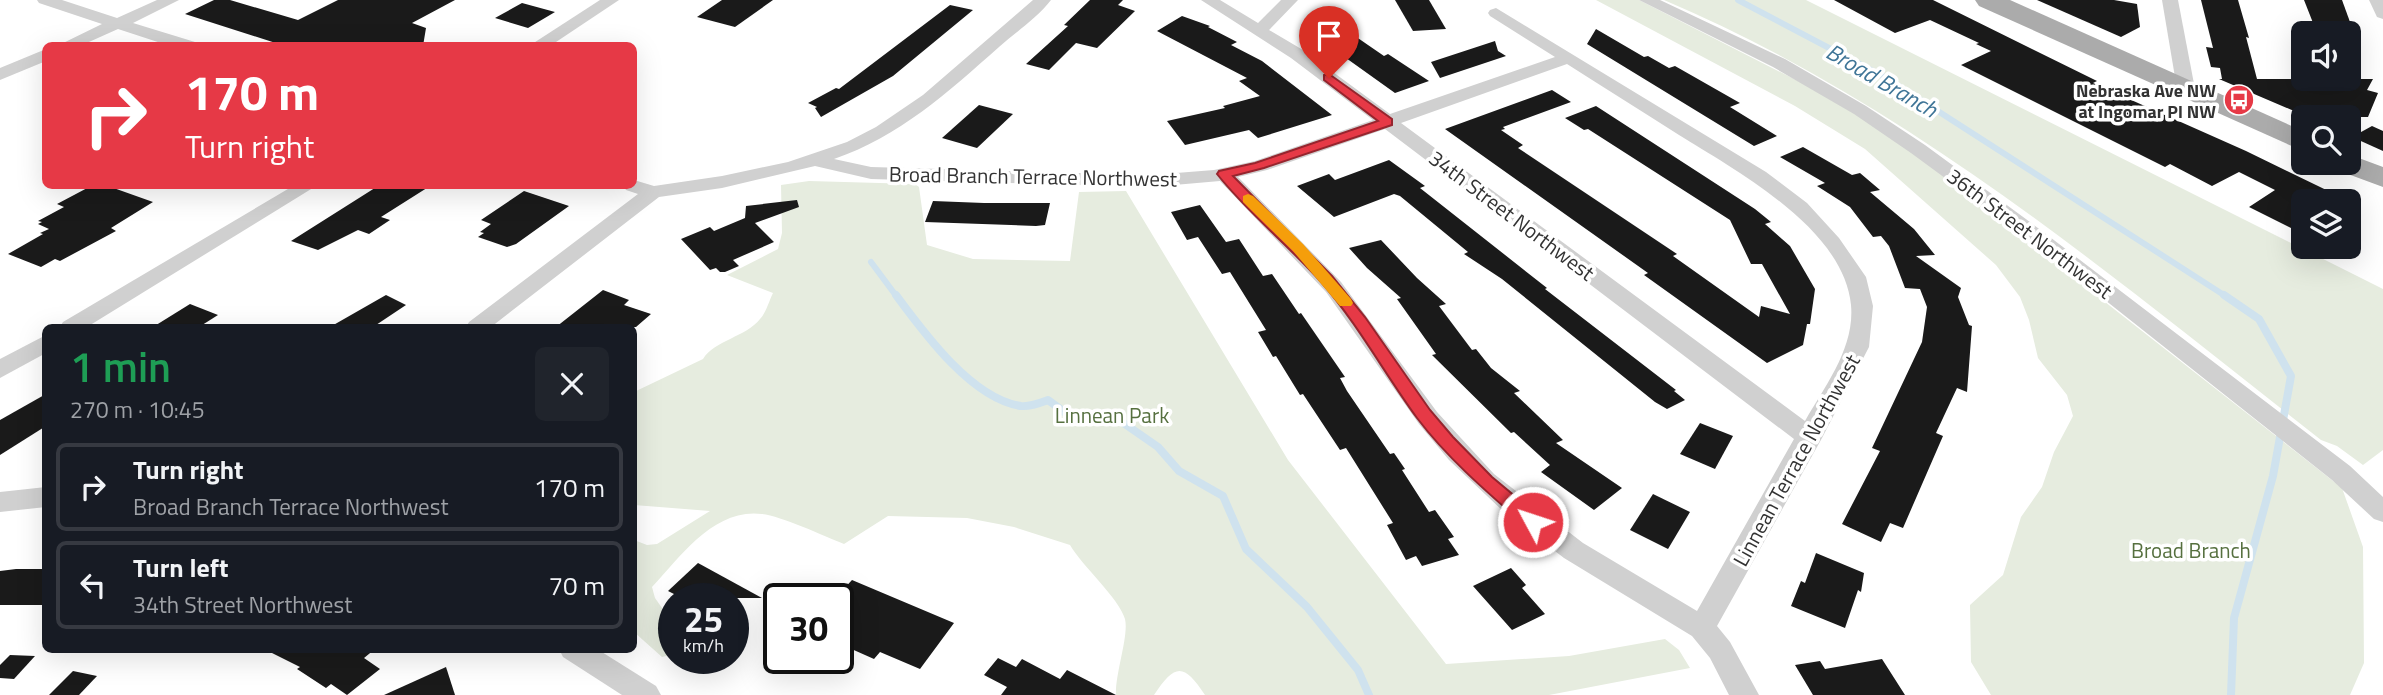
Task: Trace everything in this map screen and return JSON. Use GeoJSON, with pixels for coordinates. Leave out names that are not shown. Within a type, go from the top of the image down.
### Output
{"type":"FeatureCollection","features":[{"type":"Feature","properties":{"kind":"main road"},"geometry":{"type":"LineString","coordinates":[[1988,0],[2291,137]]}},
{"type":"Feature","properties":{"kind":"main road"},"geometry":{"type":"LineString","coordinates":[[2361,169],[2383,178]]}},
{"type":"Feature","properties":{"kind":"street"},"geometry":{"type":"LineString","coordinates":[[45,0],[177,42]]}},
{"type":"Feature","properties":{"kind":"street"},"geometry":{"type":"LineString","coordinates":[[74,42],[171,0]]}},
{"type":"Feature","properties":{"kind":"street"},"geometry":{"type":"LineString","coordinates":[[543,42],[611,0]]}},
{"type":"Feature","properties":{"kind":"street"},"geometry":{"type":"LineString","coordinates":[[481,324],[643,189],[722,182],[817,160],[883,131],[912,112],[1043,0]]}},
{"type":"Feature","properties":{"kind":"street","name":"34th Street Northwest"},"geometry":{"type":"LineString","coordinates":[[1209,0],[1260,29],[1388,122],[1810,438]]}},
{"type":"Feature","properties":{"kind":"street"},"geometry":{"type":"LineString","coordinates":[[1260,29],[1290,0]]}},
{"type":"Feature","properties":{"kind":"street","name":"36th Street Northwest"},"geometry":{"type":"LineString","coordinates":[[1647,0],[1754,49],[1860,110],[1991,202],[2322,458],[2383,512]]}},
{"type":"Feature","properties":{"kind":"street"},"geometry":{"type":"LineString","coordinates":[[2170,0],[2186,89]]}},
{"type":"Feature","properties":{"kind":"street"},"geometry":{"type":"LineString","coordinates":[[2377,0],[2383,14]]}},
{"type":"Feature","properties":{"kind":"street","name":"Linnean Terrace Northwest"},"geometry":{"type":"LineString","coordinates":[[1496,13],[1776,188],[1814,221],[1849,267],[1857,283],[1862,306],[1858,347],[1810,438],[1702,628]]}},
{"type":"Feature","properties":{"kind":"street"},"geometry":{"type":"LineString","coordinates":[[0,75],[42,56]]}},
{"type":"Feature","properties":{"kind":"street","name":"Broad Branch Terrace Northwest"},"geometry":{"type":"LineString","coordinates":[[817,160],[871,173],[1151,181],[1224,174],[1260,166],[1568,58]]}},
{"type":"Feature","properties":{"kind":"street"},"geometry":{"type":"LineString","coordinates":[[1224,174],[1327,280],[1424,414],[1486,482],[1569,549],[1702,628],[1726,658],[1744,695]]}},
{"type":"Feature","properties":{"kind":"street"},"geometry":{"type":"LineString","coordinates":[[76,324],[301,189]]}},
{"type":"Feature","properties":{"kind":"street"},"geometry":{"type":"LineString","coordinates":[[0,370],[42,344]]}},
{"type":"Feature","properties":{"kind":"street"},"geometry":{"type":"LineString","coordinates":[[0,502],[42,497]]}},
{"type":"Feature","properties":{"kind":"street"},"geometry":{"type":"LineString","coordinates":[[579,653],[646,695]]}},
{"type":"Feature","properties":{"kind":"green space","name":"Broad Branch"},"geometry":{"type":"Polygon","coordinates":[[[1596,0],[1639,0],[1843,104],[1919,156],[2342,488],[2363,547],[2364,663],[2350,695],[1991,695],[1971,662],[1970,605],[2003,575],[2021,517],[2042,487],[2054,452],[2073,416],[2067,395],[2038,358],[2029,320],[2020,297],[1996,265],[1865,149],[1795,106],[1596,0]]]}},
{"type":"Feature","properties":{"kind":"green space","name":"Broad Branch"},"geometry":{"type":"Polygon","coordinates":[[[1664,0],[1806,0],[2291,243],[2291,259],[2323,259],[2383,289],[2383,450],[2363,465],[2337,446],[2321,440],[2165,317],[2006,198],[1925,142],[1840,89],[1754,42],[1664,0]]]}},
{"type":"Feature","properties":{"kind":"green space","name":"Linnean Park"},"geometry":{"type":"Polygon","coordinates":[[[809,181],[915,184],[919,187],[927,245],[973,259],[1070,261],[1079,192],[1126,191],[1288,460],[1446,664],[1569,656],[1665,639],[1679,650],[1690,668],[1549,695],[1205,695],[1191,677],[1180,671],[1168,677],[1154,695],[1116,695],[1125,619],[1116,602],[1070,545],[1014,527],[967,518],[888,516],[844,544],[791,522],[762,514],[745,514],[714,526],[687,549],[652,587],[658,602],[658,653],[637,635],[637,541],[647,545],[657,544],[710,511],[637,505],[637,391],[703,359],[715,347],[754,325],[766,310],[773,293],[727,275],[778,249],[782,233],[781,185],[809,181]]]}},
{"type":"Feature","properties":{"kind":"building"},"geometry":{"type":"Polygon","coordinates":[[[214,0],[230,0],[298,20],[338,0],[455,0],[412,23],[426,28],[424,42],[272,42],[185,14],[214,0]]]}},
{"type":"Feature","properties":{"kind":"building"},"geometry":{"type":"Polygon","coordinates":[[[722,0],[773,0],[735,27],[697,17],[722,0]]]}},
{"type":"Feature","properties":{"kind":"building"},"geometry":{"type":"Polygon","coordinates":[[[1090,0],[1123,0],[1118,5],[1135,11],[1097,48],[1076,43],[1049,70],[1026,64],[1068,26],[1064,25],[1090,0]]]}},
{"type":"Feature","properties":{"kind":"building"},"geometry":{"type":"Polygon","coordinates":[[[1395,0],[1429,0],[1446,29],[1413,31],[1395,0]]]}},
{"type":"Feature","properties":{"kind":"building"},"geometry":{"type":"Polygon","coordinates":[[[1834,0],[1933,0],[2097,81],[2093,83],[2324,189],[2291,189],[2291,228],[2249,207],[2275,190],[2239,172],[2212,186],[2170,164],[2165,167],[1961,65],[1991,51],[1976,44],[1979,43],[1930,20],[1895,33],[1834,0]]]}},
{"type":"Feature","properties":{"kind":"building"},"geometry":{"type":"Polygon","coordinates":[[[2037,0],[2114,0],[2137,4],[2140,27],[2121,37],[2037,0]]]}},
{"type":"Feature","properties":{"kind":"building"},"geometry":{"type":"Polygon","coordinates":[[[2201,0],[2238,0],[2257,79],[2291,79],[2291,91],[2361,91],[2361,79],[2373,79],[2367,90],[2378,93],[2368,117],[2361,117],[2361,105],[2291,105],[2291,110],[2219,79],[2222,79],[2220,68],[2211,67],[2206,47],[2213,48],[2201,0]]]}},
{"type":"Feature","properties":{"kind":"building"},"geometry":{"type":"Polygon","coordinates":[[[2304,0],[2342,0],[2350,21],[2312,21],[2304,0]]]}},
{"type":"Feature","properties":{"kind":"building"},"geometry":{"type":"Polygon","coordinates":[[[522,3],[555,12],[528,28],[495,18],[522,3]]]}},
{"type":"Feature","properties":{"kind":"building"},"geometry":{"type":"Polygon","coordinates":[[[950,5],[973,10],[893,76],[821,117],[815,108],[817,107],[808,103],[836,88],[839,89],[950,5]]]}},
{"type":"Feature","properties":{"kind":"building"},"geometry":{"type":"Polygon","coordinates":[[[1182,16],[1210,26],[1208,27],[1237,42],[1231,45],[1262,61],[1332,115],[1258,138],[1249,130],[1185,145],[1167,121],[1225,108],[1223,106],[1260,96],[1239,81],[1247,78],[1157,31],[1182,16]]]}},
{"type":"Feature","properties":{"kind":"building"},"geometry":{"type":"Polygon","coordinates":[[[1596,29],[1644,57],[1648,56],[1669,68],[1675,66],[1740,103],[1730,107],[1777,136],[1754,146],[1587,44],[1596,29]]]}},
{"type":"Feature","properties":{"kind":"building"},"geometry":{"type":"Polygon","coordinates":[[[1352,34],[1384,56],[1388,54],[1429,81],[1395,93],[1325,43],[1352,34]]]}},
{"type":"Feature","properties":{"kind":"building"},"geometry":{"type":"Polygon","coordinates":[[[1495,41],[1498,51],[1506,56],[1440,78],[1431,62],[1495,41]]]}},
{"type":"Feature","properties":{"kind":"building"},"geometry":{"type":"Polygon","coordinates":[[[1552,90],[1571,102],[1501,130],[1523,145],[1518,148],[1677,254],[1673,256],[1759,317],[1761,306],[1790,314],[1762,264],[1751,264],[1730,220],[1588,129],[1584,130],[1565,118],[1596,106],[1755,209],[1771,222],[1765,224],[1790,246],[1815,289],[1810,324],[1807,324],[1803,345],[1767,363],[1644,275],[1648,273],[1445,129],[1552,90]]]}},
{"type":"Feature","properties":{"kind":"building"},"geometry":{"type":"Polygon","coordinates":[[[979,105],[1013,114],[977,148],[942,138],[979,105]]]}},
{"type":"Feature","properties":{"kind":"building"},"geometry":{"type":"Polygon","coordinates":[[[2372,126],[2383,131],[2383,151],[2361,141],[2361,132],[2372,126]]]}},
{"type":"Feature","properties":{"kind":"building"},"geometry":{"type":"Polygon","coordinates":[[[1803,147],[1852,175],[1860,173],[1880,190],[1870,192],[1914,229],[1935,255],[1916,256],[1961,288],[1958,297],[1969,325],[1972,326],[1967,392],[1957,388],[1936,433],[1943,436],[1903,528],[1890,523],[1881,542],[1842,524],[1880,451],[1872,448],[1922,342],[1927,307],[1920,289],[1905,288],[1889,246],[1881,236],[1873,237],[1850,207],[1817,186],[1825,183],[1780,157],[1803,147]]]}},
{"type":"Feature","properties":{"kind":"building"},"geometry":{"type":"Polygon","coordinates":[[[1389,160],[1425,186],[1420,188],[1676,390],[1674,391],[1685,400],[1667,409],[1655,402],[1502,279],[1464,254],[1468,252],[1400,196],[1394,194],[1334,217],[1297,186],[1329,174],[1335,180],[1389,160]]]}},
{"type":"Feature","properties":{"kind":"building"},"geometry":{"type":"Polygon","coordinates":[[[85,189],[116,189],[153,202],[111,228],[116,231],[60,261],[55,259],[41,267],[8,254],[49,229],[38,224],[42,222],[38,221],[64,207],[57,204],[85,189]]]}},
{"type":"Feature","properties":{"kind":"building"},"geometry":{"type":"Polygon","coordinates":[[[373,189],[425,189],[381,217],[390,220],[369,234],[358,230],[318,250],[291,241],[373,189]]]}},
{"type":"Feature","properties":{"kind":"building"},"geometry":{"type":"Polygon","coordinates":[[[524,191],[569,206],[516,244],[507,247],[478,237],[484,233],[480,232],[491,224],[481,220],[524,191]]]}},
{"type":"Feature","properties":{"kind":"building"},"geometry":{"type":"Polygon","coordinates":[[[797,200],[799,207],[755,223],[774,242],[733,260],[739,266],[725,272],[716,268],[710,270],[681,239],[710,227],[714,231],[745,218],[746,206],[797,200]]]}},
{"type":"Feature","properties":{"kind":"building"},"geometry":{"type":"Polygon","coordinates":[[[933,201],[1050,203],[1045,225],[1036,226],[925,222],[933,201]]]}},
{"type":"Feature","properties":{"kind":"building"},"geometry":{"type":"Polygon","coordinates":[[[1200,205],[1226,242],[1239,239],[1263,276],[1272,274],[1299,314],[1301,313],[1345,377],[1340,378],[1347,391],[1390,454],[1394,453],[1405,469],[1402,470],[1429,512],[1435,510],[1454,537],[1448,539],[1459,555],[1422,566],[1416,556],[1406,560],[1387,525],[1393,523],[1346,448],[1340,450],[1303,394],[1300,395],[1276,356],[1273,357],[1258,332],[1266,330],[1230,272],[1222,274],[1198,237],[1187,240],[1171,212],[1200,205]]]}},
{"type":"Feature","properties":{"kind":"building"},"geometry":{"type":"Polygon","coordinates":[[[1381,240],[1446,304],[1439,306],[1472,350],[1476,349],[1491,368],[1520,391],[1514,393],[1563,440],[1556,443],[1622,488],[1594,510],[1541,472],[1550,465],[1514,432],[1511,433],[1432,355],[1436,354],[1397,299],[1401,298],[1349,248],[1381,240]]]}},
{"type":"Feature","properties":{"kind":"building"},"geometry":{"type":"Polygon","coordinates":[[[603,290],[629,300],[624,305],[651,314],[637,326],[637,324],[560,324],[603,290]]]}},
{"type":"Feature","properties":{"kind":"building"},"geometry":{"type":"Polygon","coordinates":[[[386,295],[406,305],[378,324],[335,324],[386,295]]]}},
{"type":"Feature","properties":{"kind":"building"},"geometry":{"type":"Polygon","coordinates":[[[190,304],[218,315],[204,324],[158,324],[190,304]]]}},
{"type":"Feature","properties":{"kind":"building"},"geometry":{"type":"Polygon","coordinates":[[[42,396],[42,429],[0,455],[0,420],[42,396]]]}},
{"type":"Feature","properties":{"kind":"building"},"geometry":{"type":"Polygon","coordinates":[[[1700,423],[1733,436],[1715,469],[1680,454],[1700,423]]]}},
{"type":"Feature","properties":{"kind":"building"},"geometry":{"type":"Polygon","coordinates":[[[1653,494],[1690,512],[1668,549],[1630,530],[1653,494]]]}},
{"type":"Feature","properties":{"kind":"building"},"geometry":{"type":"Polygon","coordinates":[[[1816,553],[1864,573],[1861,592],[1858,590],[1845,628],[1791,606],[1801,581],[1805,583],[1816,553]]]}},
{"type":"Feature","properties":{"kind":"building"},"geometry":{"type":"Polygon","coordinates":[[[698,563],[735,583],[677,583],[698,563]]]}},
{"type":"Feature","properties":{"kind":"building"},"geometry":{"type":"Polygon","coordinates":[[[1511,568],[1526,585],[1522,588],[1545,614],[1512,630],[1473,586],[1511,568]]]}},
{"type":"Feature","properties":{"kind":"building"},"geometry":{"type":"Polygon","coordinates":[[[42,569],[42,605],[0,605],[0,571],[42,569]]]}},
{"type":"Feature","properties":{"kind":"building"},"geometry":{"type":"Polygon","coordinates":[[[852,580],[954,623],[920,669],[880,652],[874,659],[854,650],[854,583],[849,583],[852,580]]]}},
{"type":"Feature","properties":{"kind":"building"},"geometry":{"type":"Polygon","coordinates":[[[749,591],[762,598],[749,598],[749,591]]]}},
{"type":"Feature","properties":{"kind":"building"},"geometry":{"type":"Polygon","coordinates":[[[272,653],[370,653],[364,658],[380,669],[347,695],[331,684],[326,688],[297,669],[300,667],[272,653]]]}},
{"type":"Feature","properties":{"kind":"building"},"geometry":{"type":"Polygon","coordinates":[[[10,655],[35,656],[14,679],[0,678],[0,665],[10,655]]]}},
{"type":"Feature","properties":{"kind":"building"},"geometry":{"type":"Polygon","coordinates":[[[998,658],[1016,667],[1022,659],[1060,679],[1067,670],[1116,695],[1001,695],[1007,687],[984,675],[998,658]]]}},
{"type":"Feature","properties":{"kind":"building"},"geometry":{"type":"Polygon","coordinates":[[[1882,659],[1905,695],[1813,695],[1795,665],[1820,661],[1825,669],[1882,659]]]}},
{"type":"Feature","properties":{"kind":"building"},"geometry":{"type":"Polygon","coordinates":[[[446,667],[455,695],[384,695],[446,667]]]}},
{"type":"Feature","properties":{"kind":"building"},"geometry":{"type":"Polygon","coordinates":[[[73,671],[97,676],[79,695],[49,695],[73,671]]]}},
{"type":"Feature","properties":{"kind":"waterway","name":"Broad Branch"},"geometry":{"type":"LineString","coordinates":[[1738,0],[1888,79],[2226,296]]}},
{"type":"Feature","properties":{"kind":"waterway"},"geometry":{"type":"LineString","coordinates":[[871,262],[897,297]]}},
{"type":"Feature","properties":{"kind":"waterway"},"geometry":{"type":"LineString","coordinates":[[896,295],[935,345],[967,378],[985,391],[1003,401],[1021,406],[1048,400],[1071,417],[1122,422],[1158,447],[1179,471],[1223,496],[1246,549],[1307,607],[1358,670],[1369,695]]}},
{"type":"Feature","properties":{"kind":"waterway","name":"Broad Branch"},"geometry":{"type":"LineString","coordinates":[[2226,296],[2259,319],[2291,376],[2273,476],[2234,618],[2231,695]]}},
{"type":"Feature","properties":{"kind":"slow traffic"},"geometry":{"type":"LineString","coordinates":[[1248,199],[1298,248],[1346,303]]}},
{"type":"Feature","properties":{"kind":"place","name":"Nebraska Ave NW at Ingomar Pl NW"},"geometry":{"type":"Point","coordinates":[2239,100]}},
{"type":"Feature","properties":{"kind":"route"},"geometry":{"type":"LineString","coordinates":[[1329,78],[1388,122],[1260,166],[1224,174],[1327,280],[1424,414],[1459,455],[1533,522]]}}]}
